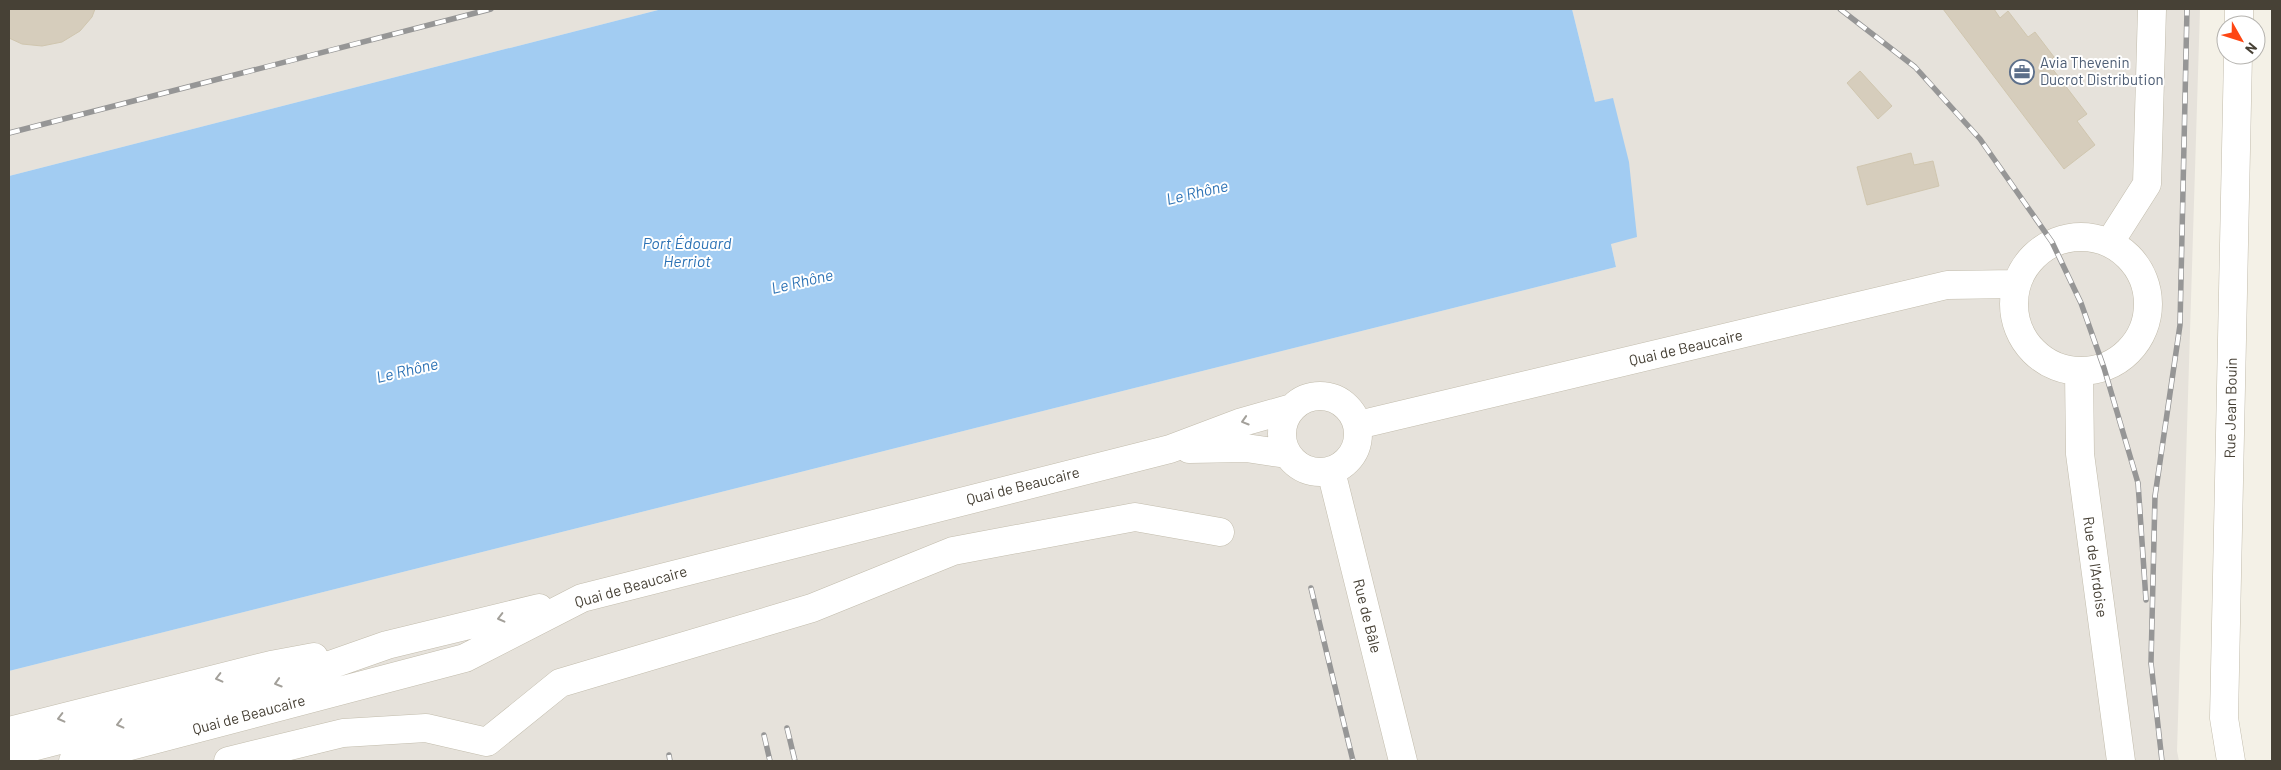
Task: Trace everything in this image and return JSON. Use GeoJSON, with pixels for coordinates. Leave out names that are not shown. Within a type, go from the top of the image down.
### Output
{"type":"FeatureCollection","features":[{"type":"Feature","properties":{"kind":"street"},"geometry":{"type":"LineString","coordinates":[[2110,242],[2147,184],[2152,9]]}},
{"type":"Feature","properties":{"kind":"street","name":"Rue Jean Bouin"},"geometry":{"type":"LineString","coordinates":[[2231,761],[2224,718],[2238,65]]}},
{"type":"Feature","properties":{"kind":"street"},"geometry":{"type":"LineString","coordinates":[[2071,236],[2091,236],[2110,242],[2128,255],[2142,273],[2148,295],[2148,318],[2139,339],[2124,356],[2104,368],[2079,371],[2059,368],[2041,358],[2026,344],[2017,326],[2014,312],[2016,284],[2024,267],[2036,253],[2052,242],[2071,236]]}},
{"type":"Feature","properties":{"kind":"street","name":"Quai de Beaucaire"},"geometry":{"type":"LineString","coordinates":[[73,761],[465,658],[582,598],[1170,449],[1239,423],[1292,408],[1301,400],[1312,396],[1324,395],[1336,398],[1346,405],[1358,425],[1948,285],[2016,284]]}},
{"type":"Feature","properties":{"kind":"street","name":"Rue de l'Ardoise"},"geometry":{"type":"LineString","coordinates":[[2079,371],[2080,454],[2122,761]]}},
{"type":"Feature","properties":{"kind":"street"},"geometry":{"type":"LineString","coordinates":[[1292,408],[1282,430],[1283,442],[1287,454],[1306,470],[1318,472],[1331,471],[1341,466],[1350,458],[1359,437],[1358,425]]}},
{"type":"Feature","properties":{"kind":"street","name":"Quai de Beaucaire"},"geometry":{"type":"LineString","coordinates":[[1170,449],[1246,448],[1287,454]]}},
{"type":"Feature","properties":{"kind":"street","name":"Rue de Bâle"},"geometry":{"type":"LineString","coordinates":[[1331,471],[1403,761]]}},
{"type":"Feature","properties":{"kind":"street"},"geometry":{"type":"LineString","coordinates":[[228,761],[343,733],[426,728],[487,742],[560,684],[812,608],[953,551],[1134,517],[1220,532]]}},
{"type":"Feature","properties":{"kind":"street"},"geometry":{"type":"LineString","coordinates":[[9,731],[271,665],[387,645],[582,598]]}},
{"type":"Feature","properties":{"kind":"street"},"geometry":{"type":"LineString","coordinates":[[9,753],[276,684],[387,645]]}},
{"type":"Feature","properties":{"kind":"shaded area"},"geometry":{"type":"Polygon","coordinates":[[[9,9],[662,9],[9,176],[9,9]]]}},
{"type":"Feature","properties":{"kind":"shaded area"},"geometry":{"type":"Polygon","coordinates":[[[1572,9],[2200,9],[2177,751],[2179,761],[9,761],[9,671],[1616,267],[1611,244],[1595,102],[1572,9]]]}},
{"type":"Feature","properties":{"kind":"water","name":"Port Édouard Herriot"},"geometry":{"type":"Polygon","coordinates":[[[662,9],[1572,9],[1595,102],[1613,98],[1629,162],[1637,237],[1611,244],[1616,267],[9,671],[9,176],[662,9]]]}},
{"type":"Feature","properties":{"kind":"building"},"geometry":{"type":"Polygon","coordinates":[[[9,9],[95,9],[92,17],[80,31],[62,42],[42,46],[22,44],[9,38],[9,9]]]}},
{"type":"Feature","properties":{"kind":"building"},"geometry":{"type":"Polygon","coordinates":[[[1943,9],[1994,9],[2000,18],[2008,11],[2028,37],[2035,32],[2054,57],[2048,63],[2087,114],[2077,121],[2095,145],[2064,169],[1943,9]]]}},
{"type":"Feature","properties":{"kind":"building"},"geometry":{"type":"Polygon","coordinates":[[[1860,71],[1892,106],[1878,119],[1847,83],[1860,71]]]}},
{"type":"Feature","properties":{"kind":"building"},"geometry":{"type":"Polygon","coordinates":[[[1911,153],[1914,165],[1933,161],[1939,186],[1867,205],[1857,167],[1911,153]]]}},
{"type":"Feature","properties":{"kind":"railway"},"geometry":{"type":"LineString","coordinates":[[9,133],[491,9]]}},
{"type":"Feature","properties":{"kind":"railway"},"geometry":{"type":"LineString","coordinates":[[1840,9],[1915,67],[1980,139],[2052,242],[2081,303],[2104,368],[2138,483],[2146,600]]}},
{"type":"Feature","properties":{"kind":"railway"},"geometry":{"type":"LineString","coordinates":[[2162,761],[2151,663],[2155,496],[2180,325],[2187,9]]}},
{"type":"Feature","properties":{"kind":"railway"},"geometry":{"type":"LineString","coordinates":[[1311,588],[1353,761]]}},
{"type":"Feature","properties":{"kind":"railway"},"geometry":{"type":"LineString","coordinates":[[787,728],[795,761]]}},
{"type":"Feature","properties":{"kind":"railway"},"geometry":{"type":"LineString","coordinates":[[764,735],[770,761]]}},
{"type":"Feature","properties":{"kind":"railway"},"geometry":{"type":"LineString","coordinates":[[669,755],[670,761]]}},
{"type":"Feature","properties":{"kind":"place","name":"Avia Thevenin Ducrot Distribution"},"geometry":{"type":"Point","coordinates":[2022,72]}},
{"type":"Feature","properties":{"kind":"water label","name":"Le Rhône"},"geometry":{"type":"Point","coordinates":[1197,192]}},
{"type":"Feature","properties":{"kind":"water label","name":"Le Rhône"},"geometry":{"type":"Point","coordinates":[802,281]}},
{"type":"Feature","properties":{"kind":"water label","name":"Le Rhône"},"geometry":{"type":"Point","coordinates":[407,370]}}]}
